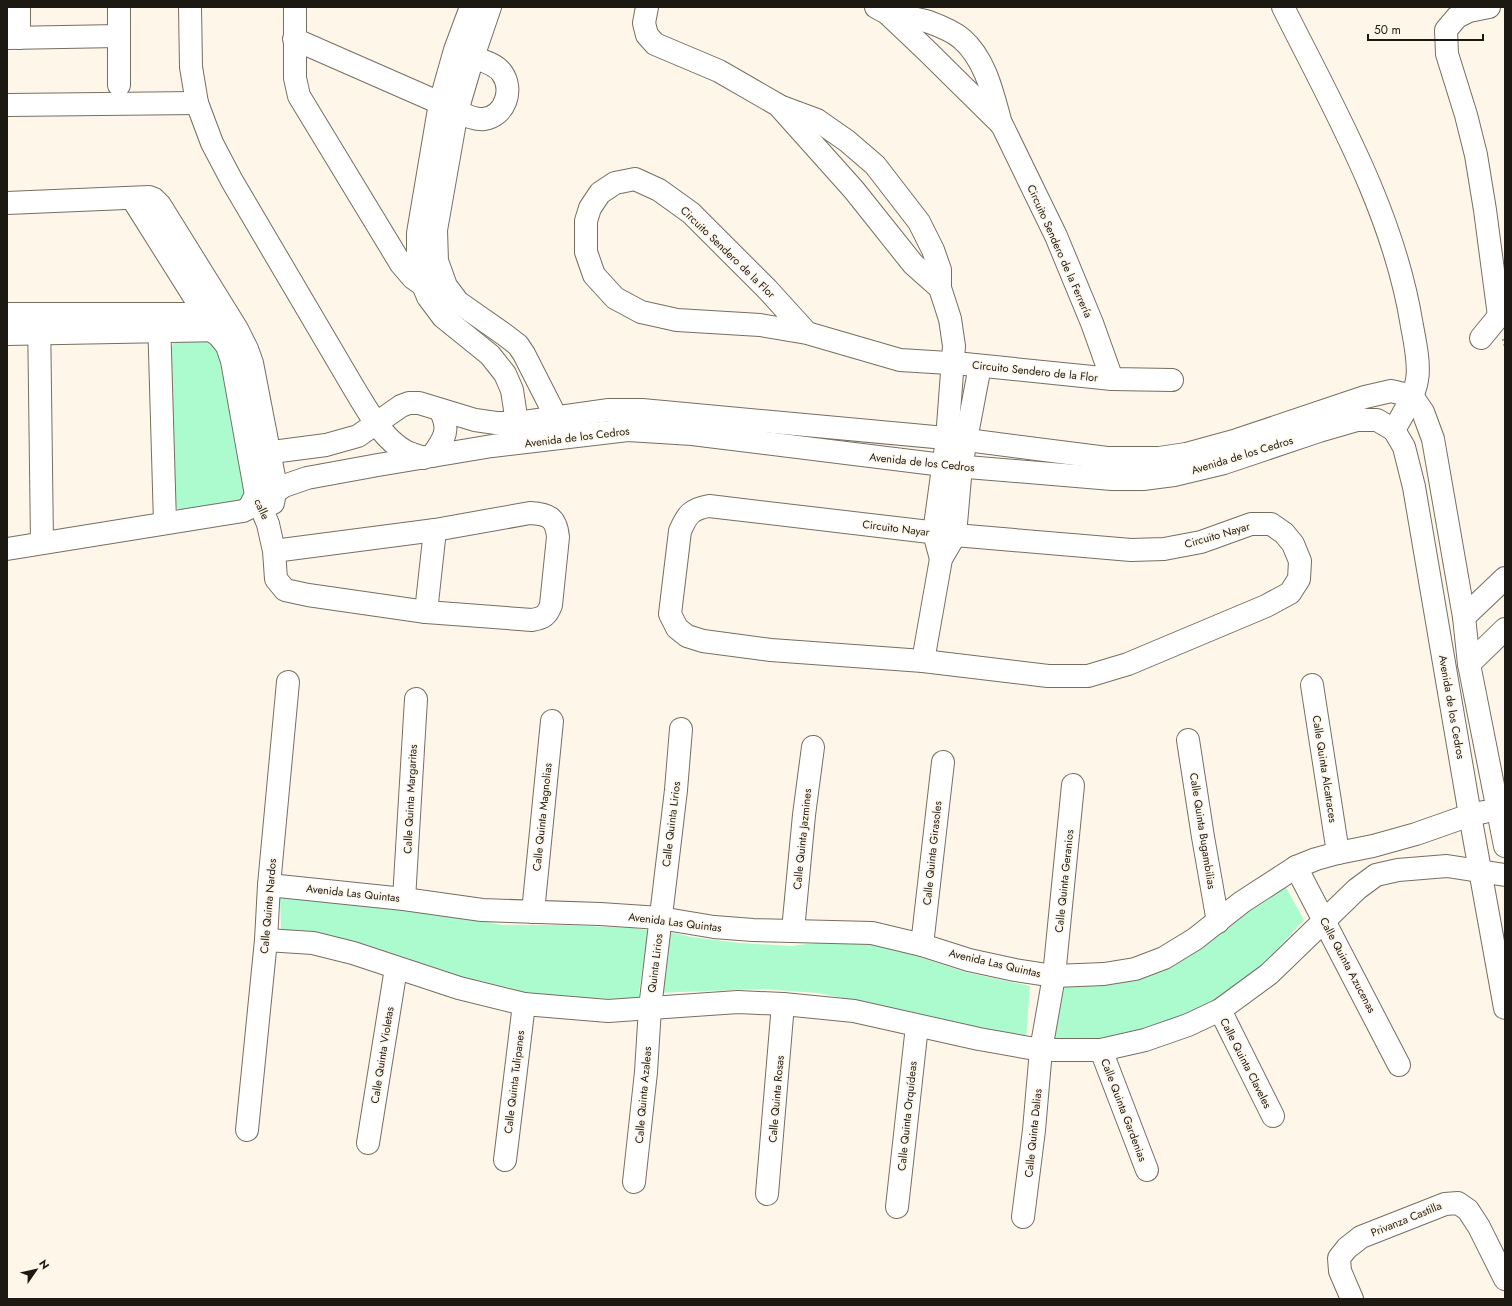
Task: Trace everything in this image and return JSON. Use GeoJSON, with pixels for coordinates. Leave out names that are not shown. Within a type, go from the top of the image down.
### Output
{"type":"FeatureCollection","features":[{"type":"Feature","properties":{"kind":"street"},"geometry":{"type":"LineString","coordinates":[[19,7],[13,38],[119,36]]}},
{"type":"Feature","properties":{"kind":"street"},"geometry":{"type":"LineString","coordinates":[[119,7],[119,86]]}},
{"type":"Feature","properties":{"kind":"street"},"geometry":{"type":"LineString","coordinates":[[190,7],[191,67],[197,103],[212,143],[232,181],[355,390],[377,423],[396,445],[405,451],[427,457],[444,437],[446,428],[445,418],[440,410]]}},
{"type":"Feature","properties":{"kind":"street"},"geometry":{"type":"LineString","coordinates":[[294,7],[295,78],[299,96],[401,264],[413,278],[423,285]]}},
{"type":"Feature","properties":{"kind":"street"},"geometry":{"type":"LineString","coordinates":[[471,7],[455,50],[436,230],[437,260],[446,286],[458,302],[505,335],[518,346],[524,354],[545,426]]}},
{"type":"Feature","properties":{"kind":"street"},"geometry":{"type":"LineString","coordinates":[[490,7],[473,57],[448,107],[418,233],[418,267],[428,297],[443,318],[490,355],[505,374],[512,390],[517,423]]}},
{"type":"Feature","properties":{"kind":"street"},"geometry":{"type":"LineString","coordinates":[[647,7],[644,23],[647,35],[655,44],[719,71],[778,105],[817,120],[847,141],[875,165],[919,222],[930,243],[940,270],[940,288],[950,319],[954,346],[957,440]]}},
{"type":"Feature","properties":{"kind":"street"},"geometry":{"type":"LineString","coordinates":[[1283,7],[1353,147],[1368,181],[1396,254],[1402,274],[1409,303],[1416,351],[1417,380],[1412,396],[1394,430]]}},
{"type":"Feature","properties":{"kind":"street"},"geometry":{"type":"LineString","coordinates":[[1481,338],[1502,315],[1477,162],[1466,115],[1448,54],[1446,30],[1457,16],[1469,11],[1488,7]]}},
{"type":"Feature","properties":{"kind":"street","name":"Circuito Sendero de la Ferrería"},"geometry":{"type":"LineString","coordinates":[[881,10],[925,49],[1002,125]]}},
{"type":"Feature","properties":{"kind":"street","name":"Circuito Sendero de la Ferrería"},"geometry":{"type":"LineString","coordinates":[[881,10],[928,22],[946,30],[961,38],[974,52],[984,71],[1002,125],[1056,236],[1092,323],[1112,379]]}},
{"type":"Feature","properties":{"kind":"street"},"geometry":{"type":"LineString","coordinates":[[294,39],[472,118],[484,119],[495,114],[504,106],[508,95],[507,83],[502,72],[493,65],[473,57]]}},
{"type":"Feature","properties":{"kind":"street"},"geometry":{"type":"LineString","coordinates":[[7,105],[197,103]]}},
{"type":"Feature","properties":{"kind":"street"},"geometry":{"type":"LineString","coordinates":[[778,105],[854,190],[913,264],[940,288]]}},
{"type":"Feature","properties":{"kind":"street","name":"Circuito Sendero de la Flor"},"geometry":{"type":"LineString","coordinates":[[807,334],[767,288],[691,213],[658,190],[635,179],[615,183],[600,193],[590,208],[586,221],[586,252],[594,275],[615,298],[640,312],[677,320],[760,325],[807,334],[900,360],[1112,379],[1172,380]]}},
{"type":"Feature","properties":{"kind":"street","name":"calle"},"geometry":{"type":"LineString","coordinates":[[259,454],[227,346],[208,322],[132,198],[148,197],[154,199],[168,218],[247,349],[252,363],[259,454],[266,493],[268,524],[274,551],[276,579],[285,590],[308,596],[426,612],[532,620],[539,619],[548,614],[551,605],[558,537],[557,528],[553,520],[544,514],[530,513],[435,530]]}},
{"type":"Feature","properties":{"kind":"street"},"geometry":{"type":"LineString","coordinates":[[7,203],[132,198]]}},
{"type":"Feature","properties":{"kind":"street"},"geometry":{"type":"LineString","coordinates":[[7,314],[39,324]]}},
{"type":"Feature","properties":{"kind":"street"},"geometry":{"type":"LineString","coordinates":[[7,334],[39,324],[232,322]]}},
{"type":"Feature","properties":{"kind":"street"},"geometry":{"type":"LineString","coordinates":[[159,323],[165,523]]}},
{"type":"Feature","properties":{"kind":"street"},"geometry":{"type":"LineString","coordinates":[[39,324],[42,543]]}},
{"type":"Feature","properties":{"kind":"street"},"geometry":{"type":"LineString","coordinates":[[490,355],[505,335]]}},
{"type":"Feature","properties":{"kind":"street"},"geometry":{"type":"LineString","coordinates":[[923,661],[941,559],[952,466],[957,440],[980,366]]}},
{"type":"Feature","properties":{"kind":"street","name":"Avenida de los Cedros"},"geometry":{"type":"LineString","coordinates":[[266,493],[306,478],[427,457],[609,410],[642,410],[788,423],[957,440],[1107,458],[1159,458],[1186,454],[1237,440],[1365,396],[1391,391],[1412,396]]}},
{"type":"Feature","properties":{"kind":"street"},"geometry":{"type":"LineString","coordinates":[[1412,396],[1423,412],[1432,439],[1464,617],[1469,664],[1505,846]]}},
{"type":"Feature","properties":{"kind":"street","name":"Avenida de los Cedros"},"geometry":{"type":"LineString","coordinates":[[259,454],[326,445],[358,436],[401,406],[409,403],[419,403],[475,420],[496,423],[658,431],[952,466],[1112,479],[1143,479],[1174,475],[1224,463],[1319,431],[1357,420],[1377,420],[1394,430],[1404,447],[1414,487],[1470,815],[1505,1008]]}},
{"type":"Feature","properties":{"kind":"street"},"geometry":{"type":"LineString","coordinates":[[7,549],[243,511],[249,508],[266,493]]}},
{"type":"Feature","properties":{"kind":"street","name":"Circuito Nayar"},"geometry":{"type":"LineString","coordinates":[[709,506],[944,534],[1137,550],[1171,547],[1201,542],[1251,524],[1270,524],[1284,533],[1293,544],[1300,561],[1299,579],[1290,593],[1266,606],[1128,664],[1088,676],[1048,676],[923,661],[771,650],[703,641],[687,636],[677,628],[670,614],[680,531],[691,512],[700,508],[709,506]]}},
{"type":"Feature","properties":{"kind":"street"},"geometry":{"type":"LineString","coordinates":[[274,551],[435,530],[426,612]]}},
{"type":"Feature","properties":{"kind":"street"},"geometry":{"type":"LineString","coordinates":[[1464,617],[1505,578]]}},
{"type":"Feature","properties":{"kind":"street"},"geometry":{"type":"LineString","coordinates":[[1469,664],[1505,630]]}},
{"type":"Feature","properties":{"kind":"street","name":"Calle Quinta Nardos"},"geometry":{"type":"LineString","coordinates":[[246,1130],[266,940],[269,885],[288,682]]}},
{"type":"Feature","properties":{"kind":"street","name":"Calle Quinta Alcatraces"},"geometry":{"type":"LineString","coordinates":[[1312,685],[1338,853]]}},
{"type":"Feature","properties":{"kind":"street","name":"Calle Quinta Margaritas"},"geometry":{"type":"LineString","coordinates":[[404,899],[416,699]]}},
{"type":"Feature","properties":{"kind":"street","name":"Calle Quinta Magnolias"},"geometry":{"type":"LineString","coordinates":[[533,912],[552,721]]}},
{"type":"Feature","properties":{"kind":"street","name":"Calle Quinta Lirios"},"geometry":{"type":"LineString","coordinates":[[660,918],[681,729]]}},
{"type":"Feature","properties":{"kind":"street","name":"Calle Quinta Bugambilias"},"geometry":{"type":"LineString","coordinates":[[1188,740],[1218,922]]}},
{"type":"Feature","properties":{"kind":"street","name":"Calle Quinta Jazmines"},"geometry":{"type":"LineString","coordinates":[[793,930],[804,815],[813,747]]}},
{"type":"Feature","properties":{"kind":"street","name":"Calle Quinta Girasoles"},"geometry":{"type":"LineString","coordinates":[[922,945],[942,762]]}},
{"type":"Feature","properties":{"kind":"street","name":"Calle Quinta Geranios"},"geometry":{"type":"LineString","coordinates":[[1041,1050],[1054,976],[1073,785]]}},
{"type":"Feature","properties":{"kind":"street","name":"Avenida Las Quintas"},"geometry":{"type":"LineString","coordinates":[[269,885],[404,899],[482,910],[660,918],[714,927],[872,933],[922,945],[969,960],[1054,976],[1104,974],[1135,969],[1164,958],[1195,939],[1242,902],[1296,867],[1316,859],[1416,834],[1470,815],[1499,810]]}},
{"type":"Feature","properties":{"kind":"street"},"geometry":{"type":"LineString","coordinates":[[1394,840],[1398,870]]}},
{"type":"Feature","properties":{"kind":"street"},"geometry":{"type":"LineString","coordinates":[[266,940],[312,943],[353,953],[459,988],[524,1004],[608,1011],[738,1002],[783,1004],[854,1011],[917,1026],[1041,1050],[1101,1050],[1145,1040],[1220,1010],[1269,974],[1358,889],[1376,875],[1398,870],[1447,866],[1505,875]]}},
{"type":"Feature","properties":{"kind":"street","name":"Calle Quinta Azucenas"},"geometry":{"type":"LineString","coordinates":[[1296,867],[1399,1065]]}},
{"type":"Feature","properties":{"kind":"street","name":"Quinta Lirios"},"geometry":{"type":"LineString","coordinates":[[650,1008],[660,918]]}},
{"type":"Feature","properties":{"kind":"street","name":"Calle Quinta Violetas"},"geometry":{"type":"LineString","coordinates":[[368,1143],[396,968]]}},
{"type":"Feature","properties":{"kind":"street","name":"Calle Quinta Tulipanes"},"geometry":{"type":"LineString","coordinates":[[505,1160],[524,1004]]}},
{"type":"Feature","properties":{"kind":"street","name":"Calle Quinta Rosas"},"geometry":{"type":"LineString","coordinates":[[768,1194],[783,1004]]}},
{"type":"Feature","properties":{"kind":"street","name":"Calle Quinta Azaleas"},"geometry":{"type":"LineString","coordinates":[[634,1182],[646,1072],[650,1008]]}},
{"type":"Feature","properties":{"kind":"street","name":"Calle Quinta Claveles"},"geometry":{"type":"LineString","coordinates":[[1220,1010],[1273,1116]]}},
{"type":"Feature","properties":{"kind":"street","name":"Calle Quinta Orquídeas"},"geometry":{"type":"LineString","coordinates":[[896,1207],[917,1026]]}},
{"type":"Feature","properties":{"kind":"street","name":"Calle Quinta Dalias"},"geometry":{"type":"LineString","coordinates":[[1023,1216],[1034,1130],[1041,1050]]}},
{"type":"Feature","properties":{"kind":"street","name":"Calle Quinta Gardenias"},"geometry":{"type":"LineString","coordinates":[[1101,1050],[1147,1170]]}},
{"type":"Feature","properties":{"kind":"street","name":"Privanza Castilla"},"geometry":{"type":"LineString","coordinates":[[1352,1299],[1340,1271],[1339,1258],[1347,1248],[1361,1237],[1445,1204],[1458,1202],[1468,1210],[1489,1244],[1505,1279]]}},
{"type":"Feature","properties":{"kind":"green space"},"geometry":{"type":"Polygon","coordinates":[[[176,339],[218,341],[249,489],[240,503],[181,510],[175,507],[170,349],[176,339]]]}},
{"type":"Feature","properties":{"kind":"green space"},"geometry":{"type":"Polygon","coordinates":[[[1283,882],[1304,920],[1263,964],[1219,1000],[1152,1030],[1095,1040],[1050,1040],[1061,987],[1134,979],[1283,882]]]}},
{"type":"Feature","properties":{"kind":"green space"},"geometry":{"type":"Polygon","coordinates":[[[307,893],[362,906],[441,913],[502,925],[565,925],[648,930],[638,1000],[528,994],[483,987],[371,947],[324,934],[281,930],[280,896],[307,893]]]}},
{"type":"Feature","properties":{"kind":"green space"},"geometry":{"type":"Polygon","coordinates":[[[666,931],[691,937],[740,943],[792,946],[844,939],[892,948],[965,972],[1030,986],[1026,1038],[980,1032],[871,1004],[818,993],[762,989],[655,993],[666,931]]]}}]}
